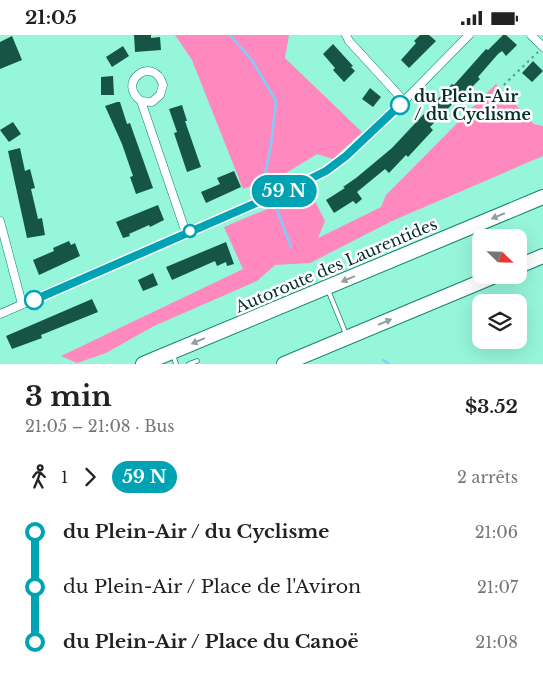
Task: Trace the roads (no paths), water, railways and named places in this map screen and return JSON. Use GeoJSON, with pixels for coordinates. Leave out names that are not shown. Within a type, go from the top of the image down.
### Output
{"type":"FeatureCollection","features":[{"type":"Feature","properties":{"kind":"highway","name":"Autoroute des Laurentides"},"geometry":{"type":"LineString","coordinates":[[143,364],[174,358],[327,288],[543,197]]}},
{"type":"Feature","properties":{"kind":"highway"},"geometry":{"type":"LineString","coordinates":[[528,262],[543,256]]}},
{"type":"Feature","properties":{"kind":"highway"},"geometry":{"type":"LineString","coordinates":[[284,364],[475,284]]}},
{"type":"Feature","properties":{"kind":"street"},"geometry":{"type":"LineString","coordinates":[[346,35],[349,41],[404,101]]}},
{"type":"Feature","properties":{"kind":"street"},"geometry":{"type":"LineString","coordinates":[[0,314],[326,171],[346,156],[404,101],[469,35]]}},
{"type":"Feature","properties":{"kind":"street"},"geometry":{"type":"LineString","coordinates":[[531,35],[543,47]]}},
{"type":"Feature","properties":{"kind":"street"},"geometry":{"type":"LineString","coordinates":[[140,101],[152,101],[160,95],[162,90],[161,79],[154,72],[143,71],[134,78],[132,88],[133,93],[140,101],[186,233]]}},
{"type":"Feature","properties":{"kind":"street"},"geometry":{"type":"LineString","coordinates":[[0,221],[22,305]]}},
{"type":"Feature","properties":{"kind":"lane"},"geometry":{"type":"LineString","coordinates":[[327,288],[347,337]]}},
{"type":"Feature","properties":{"kind":"lane"},"geometry":{"type":"LineString","coordinates":[[189,364],[197,361]]}},
{"type":"Feature","properties":{"kind":"waterway"},"geometry":{"type":"LineString","coordinates":[[230,35],[252,60],[276,101],[271,145],[265,174],[270,188]]}},
{"type":"Feature","properties":{"kind":"waterway"},"geometry":{"type":"LineString","coordinates":[[276,207],[291,247]]}},
{"type":"Feature","properties":{"kind":"waterway"},"geometry":{"type":"LineString","coordinates":[[383,360],[389,364]]}},
{"type":"Feature","properties":{"kind":"place","name":"du Plein-Air / du Cyclisme"},"geometry":{"type":"Point","coordinates":[400,105]}}]}
